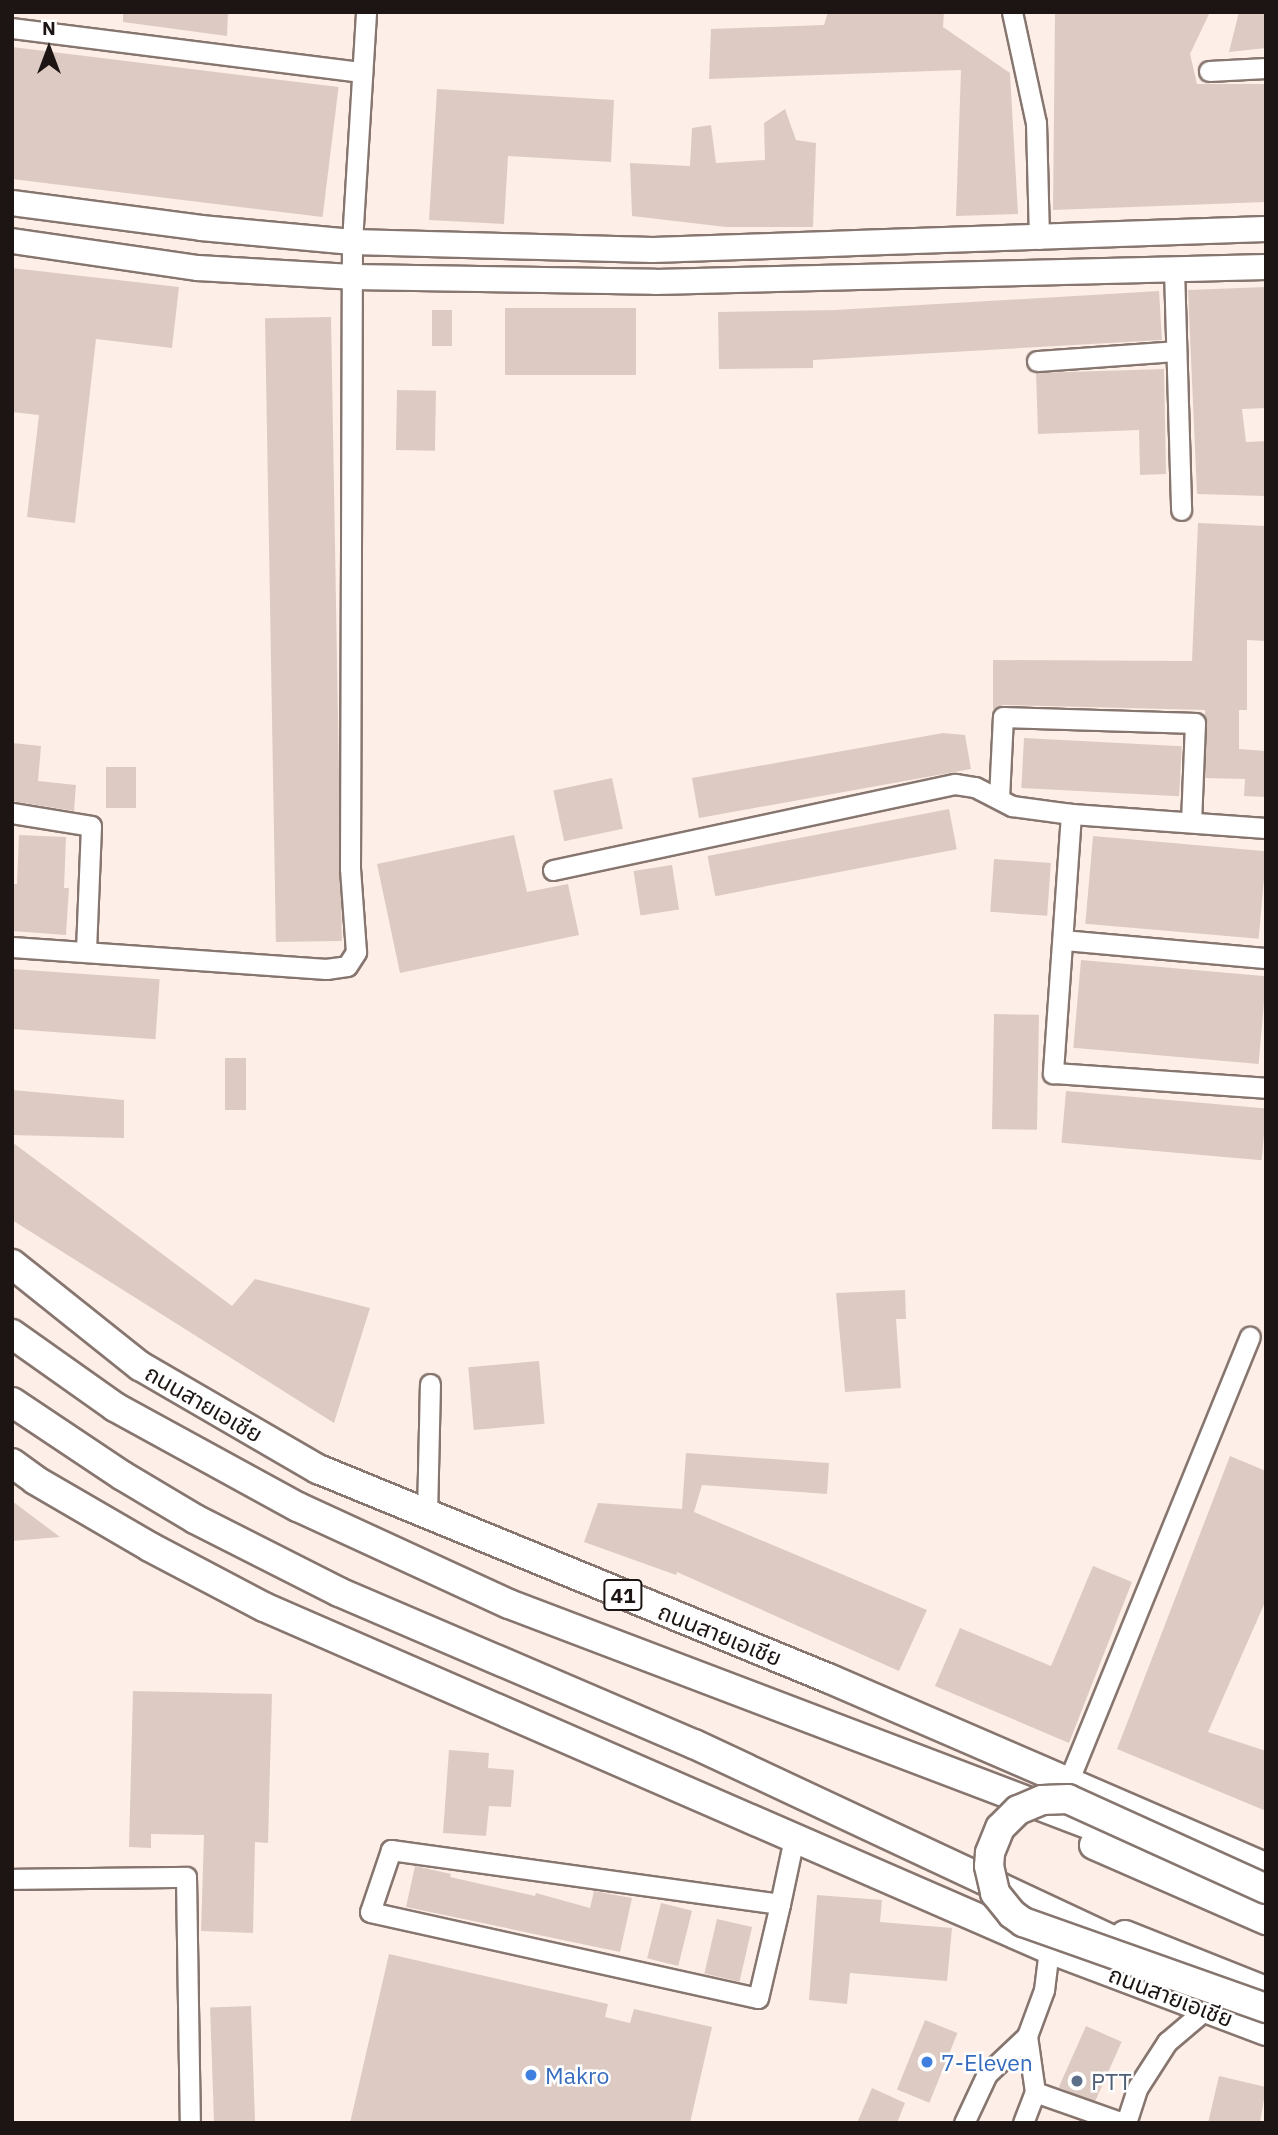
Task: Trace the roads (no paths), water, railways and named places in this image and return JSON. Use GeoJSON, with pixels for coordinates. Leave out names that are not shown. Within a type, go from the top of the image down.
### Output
{"type":"FeatureCollection","features":[{"type":"Feature","properties":{"kind":"highway","name":"ถนนสายเอเชีย"},"geometry":{"type":"LineString","coordinates":[[12,1264],[140,1366],[318,1469],[830,1679],[1266,1868]]}},
{"type":"Feature","properties":{"kind":"highway","name":"ถนนสายเอเชีย"},"geometry":{"type":"LineString","coordinates":[[12,1334],[115,1407],[298,1507],[509,1604],[806,1719],[1266,1890]]}},
{"type":"Feature","properties":{"kind":"highway","name":"ถนนสายเอเชีย"},"geometry":{"type":"LineString","coordinates":[[12,1402],[123,1476],[195,1519],[339,1592],[694,1744],[1007,1888],[1266,2014]]}},
{"type":"Feature","properties":{"kind":"highway","name":"ถนนสายเอเชีย"},"geometry":{"type":"LineString","coordinates":[[12,1463],[35,1480],[150,1547],[264,1607],[1049,1949],[1266,2031]]}},
{"type":"Feature","properties":{"kind":"highway"},"geometry":{"type":"LineString","coordinates":[[806,1719],[1266,1920]]}},
{"type":"Feature","properties":{"kind":"highway"},"geometry":{"type":"LineString","coordinates":[[1266,1890],[1068,1799],[1042,1800],[1018,1810],[1000,1828],[990,1853],[989,1866],[995,1893],[1012,1914],[1023,1922],[1266,2008]]}},
{"type":"Feature","properties":{"kind":"highway"},"geometry":{"type":"LineString","coordinates":[[1007,1888],[1266,1991]]}},
{"type":"Feature","properties":{"kind":"main road"},"geometry":{"type":"LineString","coordinates":[[12,203],[201,228],[352,242],[653,250],[1039,239],[1266,229]]}},
{"type":"Feature","properties":{"kind":"main road"},"geometry":{"type":"LineString","coordinates":[[12,241],[198,268],[352,277],[655,282],[1266,267]]}},
{"type":"Feature","properties":{"kind":"street"},"geometry":{"type":"LineString","coordinates":[[12,947],[326,969],[347,966],[356,952],[350,868],[352,242],[366,12]]}},
{"type":"Feature","properties":{"kind":"street"},"geometry":{"type":"LineString","coordinates":[[1012,12],[1036,123],[1039,239]]}},
{"type":"Feature","properties":{"kind":"street"},"geometry":{"type":"LineString","coordinates":[[12,28],[362,72]]}},
{"type":"Feature","properties":{"kind":"street"},"geometry":{"type":"LineString","coordinates":[[1209,71],[1266,68]]}},
{"type":"Feature","properties":{"kind":"street"},"geometry":{"type":"LineString","coordinates":[[1174,270],[1181,510]]}},
{"type":"Feature","properties":{"kind":"street"},"geometry":{"type":"LineString","coordinates":[[1037,361],[1176,351]]}},
{"type":"Feature","properties":{"kind":"street"},"geometry":{"type":"LineString","coordinates":[[999,798],[1003,717],[1195,723],[1191,822]]}},
{"type":"Feature","properties":{"kind":"street"},"geometry":{"type":"LineString","coordinates":[[553,870],[954,784],[975,786],[1012,806],[1071,814],[1266,828]]}},
{"type":"Feature","properties":{"kind":"street"},"geometry":{"type":"LineString","coordinates":[[12,813],[90,826],[86,952]]}},
{"type":"Feature","properties":{"kind":"street"},"geometry":{"type":"LineString","coordinates":[[1071,814],[1053,1073],[1266,1088]]}},
{"type":"Feature","properties":{"kind":"street"},"geometry":{"type":"LineString","coordinates":[[1063,940],[1266,958]]}},
{"type":"Feature","properties":{"kind":"street"},"geometry":{"type":"LineString","coordinates":[[1068,1782],[1250,1337]]}},
{"type":"Feature","properties":{"kind":"street"},"geometry":{"type":"LineString","coordinates":[[427,1515],[430,1384]]}},
{"type":"Feature","properties":{"kind":"street"},"geometry":{"type":"LineString","coordinates":[[779,1904],[391,1850],[370,1912],[758,1998],[794,1838]]}},
{"type":"Feature","properties":{"kind":"street"},"geometry":{"type":"LineString","coordinates":[[12,1879],[186,1877],[190,2123]]}},
{"type":"Feature","properties":{"kind":"street"},"geometry":{"type":"LineString","coordinates":[[964,2123],[987,2074],[1027,2036],[1044,1990],[1049,1949]]}},
{"type":"Feature","properties":{"kind":"street"},"geometry":{"type":"LineString","coordinates":[[1035,2092],[1124,2123],[1138,2087],[1167,2042],[1206,2009]]}},
{"type":"Feature","properties":{"kind":"street"},"geometry":{"type":"LineString","coordinates":[[1023,2123],[1035,2092],[1027,2036]]}},
{"type":"Feature","properties":{"kind":"place","name":"7-Eleven"},"geometry":{"type":"Point","coordinates":[927,2062]}},
{"type":"Feature","properties":{"kind":"place","name":"Makro"},"geometry":{"type":"Point","coordinates":[531,2075]}},
{"type":"Feature","properties":{"kind":"place","name":"PTT"},"geometry":{"type":"Point","coordinates":[1077,2081]}}]}
